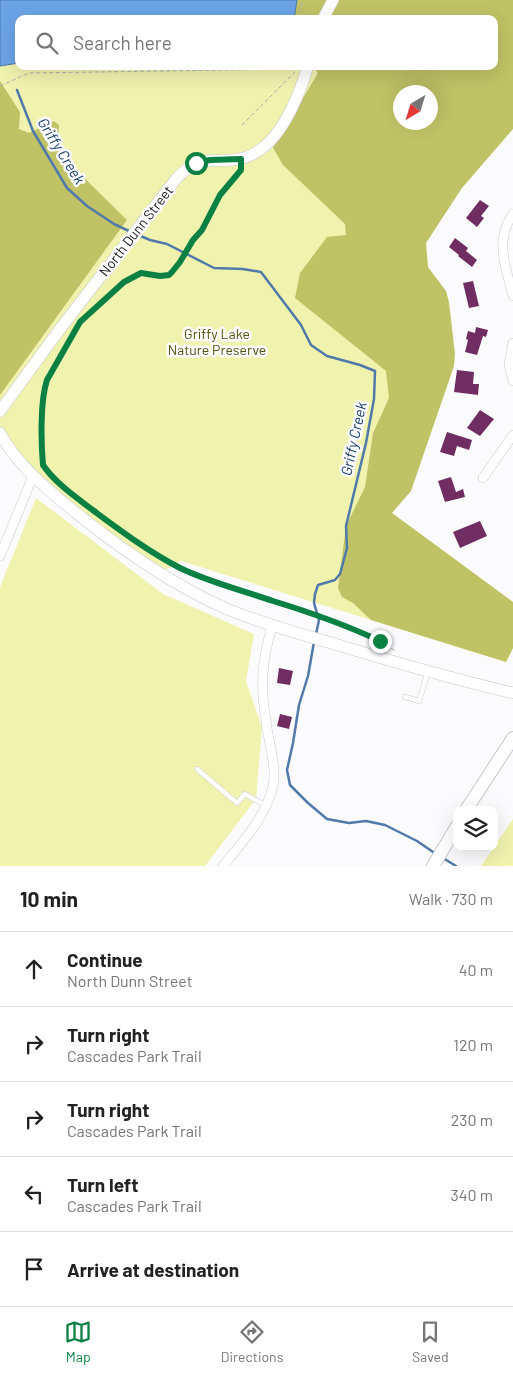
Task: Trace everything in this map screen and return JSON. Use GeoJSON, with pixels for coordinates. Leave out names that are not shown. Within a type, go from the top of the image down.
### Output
{"type":"FeatureCollection","features":[{"type":"Feature","properties":{"kind":"main road"},"geometry":{"type":"LineString","coordinates":[[469,806],[513,738]]}},
{"type":"Feature","properties":{"kind":"main road"},"geometry":{"type":"LineString","coordinates":[[433,866],[453,832]]}},
{"type":"Feature","properties":{"kind":"street"},"geometry":{"type":"LineString","coordinates":[[325,15],[334,0]]}},
{"type":"Feature","properties":{"kind":"street","name":"North Dunn Street"},"geometry":{"type":"LineString","coordinates":[[0,411],[176,179],[190,166],[202,161],[241,159],[259,151],[279,130],[296,100],[302,70]]}},
{"type":"Feature","properties":{"kind":"street"},"geometry":{"type":"LineString","coordinates":[[513,214],[504,232],[502,242],[513,296]]}},
{"type":"Feature","properties":{"kind":"street"},"geometry":{"type":"LineString","coordinates":[[513,343],[509,365],[513,381]]}},
{"type":"Feature","properties":{"kind":"street"},"geometry":{"type":"LineString","coordinates":[[0,433],[5,442],[33,476],[87,521],[160,573],[212,602],[272,626],[428,671],[513,693]]}},
{"type":"Feature","properties":{"kind":"street"},"geometry":{"type":"LineString","coordinates":[[483,478],[513,435]]}},
{"type":"Feature","properties":{"kind":"street"},"geometry":{"type":"LineString","coordinates":[[0,556],[33,476]]}},
{"type":"Feature","properties":{"kind":"street"},"geometry":{"type":"LineString","coordinates":[[223,866],[263,815],[274,784],[265,714],[262,670],[272,626]]}},
{"type":"Feature","properties":{"kind":"lane"},"geometry":{"type":"LineString","coordinates":[[405,697],[419,701],[428,671]]}},
{"type":"Feature","properties":{"kind":"lane"},"geometry":{"type":"LineString","coordinates":[[197,769],[237,803],[245,794],[266,806]]}},
{"type":"Feature","properties":{"kind":"path"},"geometry":{"type":"LineString","coordinates":[[299,15],[303,0]]}},
{"type":"Feature","properties":{"kind":"path"},"geometry":{"type":"LineString","coordinates":[[0,87],[29,73],[302,70]]}},
{"type":"Feature","properties":{"kind":"path"},"geometry":{"type":"LineString","coordinates":[[242,125],[302,70]]}},
{"type":"Feature","properties":{"kind":"path"},"geometry":{"type":"LineString","coordinates":[[241,159],[242,167],[240,173],[224,189],[202,230],[169,275],[160,276],[141,273],[124,282],[80,322],[47,380],[44,389],[43,465],[53,477],[86,504],[157,555],[181,568],[210,580],[363,633],[398,652]]}},
{"type":"Feature","properties":{"kind":"green space","name":"Griffy Lake Nature Preserve"},"geometry":{"type":"Polygon","coordinates":[[[0,0],[513,0],[513,114],[416,242],[392,513],[513,602],[513,648],[506,662],[181,561],[159,574],[33,476],[0,433],[0,0]]]}},
{"type":"Feature","properties":{"kind":"green space"},"geometry":{"type":"Polygon","coordinates":[[[36,498],[163,594],[254,634],[246,681],[262,727],[256,799],[205,866],[0,866],[0,587],[36,498]]]}},
{"type":"Feature","properties":{"kind":"green space"},"geometry":{"type":"Polygon","coordinates":[[[513,819],[513,866],[481,866],[491,851],[498,851],[498,841],[513,819]]]}},
{"type":"Feature","properties":{"kind":"shaded area"},"geometry":{"type":"Polygon","coordinates":[[[297,0],[513,0],[513,129],[462,188],[426,243],[428,267],[446,291],[449,302],[455,354],[454,366],[411,491],[392,513],[513,602],[513,648],[506,662],[371,620],[353,603],[342,597],[338,588],[346,526],[365,487],[373,433],[389,398],[386,371],[295,298],[300,273],[327,237],[346,235],[345,224],[283,165],[273,148],[318,73],[316,70],[498,70],[498,15],[295,15],[297,0]]]}},
{"type":"Feature","properties":{"kind":"shaded area"},"geometry":{"type":"Polygon","coordinates":[[[0,81],[20,112],[19,129],[29,133],[54,121],[59,125],[58,146],[72,166],[127,220],[0,395],[0,81]]]}},
{"type":"Feature","properties":{"kind":"water"},"geometry":{"type":"Polygon","coordinates":[[[0,0],[297,0],[295,15],[15,15],[15,64],[0,66],[0,0]]]}},
{"type":"Feature","properties":{"kind":"building"},"geometry":{"type":"Polygon","coordinates":[[[480,200],[489,206],[481,216],[484,218],[477,227],[466,218],[480,200]]]}},
{"type":"Feature","properties":{"kind":"building"},"geometry":{"type":"Polygon","coordinates":[[[455,238],[468,248],[466,251],[477,260],[472,267],[449,247],[455,238]]]}},
{"type":"Feature","properties":{"kind":"building"},"geometry":{"type":"Polygon","coordinates":[[[473,281],[479,306],[469,308],[463,283],[473,281]]]}},
{"type":"Feature","properties":{"kind":"building"},"geometry":{"type":"Polygon","coordinates":[[[476,327],[488,330],[486,337],[483,336],[477,355],[465,352],[468,331],[475,333],[476,327]]]}},
{"type":"Feature","properties":{"kind":"building"},"geometry":{"type":"Polygon","coordinates":[[[457,370],[474,372],[473,384],[479,384],[478,395],[454,392],[457,370]]]}},
{"type":"Feature","properties":{"kind":"building"},"geometry":{"type":"Polygon","coordinates":[[[480,410],[494,419],[480,436],[467,428],[480,410]]]}},
{"type":"Feature","properties":{"kind":"building"},"geometry":{"type":"Polygon","coordinates":[[[447,432],[472,440],[469,450],[457,446],[454,456],[440,452],[447,432]]]}},
{"type":"Feature","properties":{"kind":"building"},"geometry":{"type":"Polygon","coordinates":[[[451,477],[456,492],[463,489],[465,497],[445,502],[438,481],[451,477]]]}},
{"type":"Feature","properties":{"kind":"building"},"geometry":{"type":"Polygon","coordinates":[[[480,521],[487,536],[460,548],[453,532],[480,521]]]}},
{"type":"Feature","properties":{"kind":"building"},"geometry":{"type":"Polygon","coordinates":[[[279,668],[293,671],[290,685],[277,683],[279,668]]]}},
{"type":"Feature","properties":{"kind":"building"},"geometry":{"type":"Polygon","coordinates":[[[280,714],[292,717],[289,729],[277,726],[280,714]]]}},
{"type":"Feature","properties":{"kind":"waterway","name":"Griffy Creek"},"geometry":{"type":"LineString","coordinates":[[17,90],[33,131],[67,188],[87,206],[114,224],[131,232]]}},
{"type":"Feature","properties":{"kind":"waterway","name":"Griffy Creek"},"geometry":{"type":"LineString","coordinates":[[136,234],[167,244],[214,268],[261,272],[301,325],[311,345],[327,356],[375,371],[374,399],[366,443],[346,526],[347,548],[340,574],[335,580],[318,585],[314,603],[319,620],[316,634]]}},
{"type":"Feature","properties":{"kind":"waterway","name":"Griffy Creek"},"geometry":{"type":"LineString","coordinates":[[314,642],[308,676],[299,705],[287,770],[290,785],[327,819],[349,823],[366,821],[385,825],[417,841],[436,854]]}},
{"type":"Feature","properties":{"kind":"waterway","name":"Griffy Creek"},"geometry":{"type":"LineString","coordinates":[[443,858],[456,866]]}},
{"type":"Feature","properties":{"kind":"route"},"geometry":{"type":"LineString","coordinates":[[196,163],[210,160],[241,159],[241,170],[224,189],[202,230],[169,275],[160,276],[141,273],[134,276],[113,291],[80,322],[47,380],[44,389],[43,465],[66,488],[109,522],[157,555],[181,568],[236,590],[272,600],[346,626],[380,641]]}}]}
